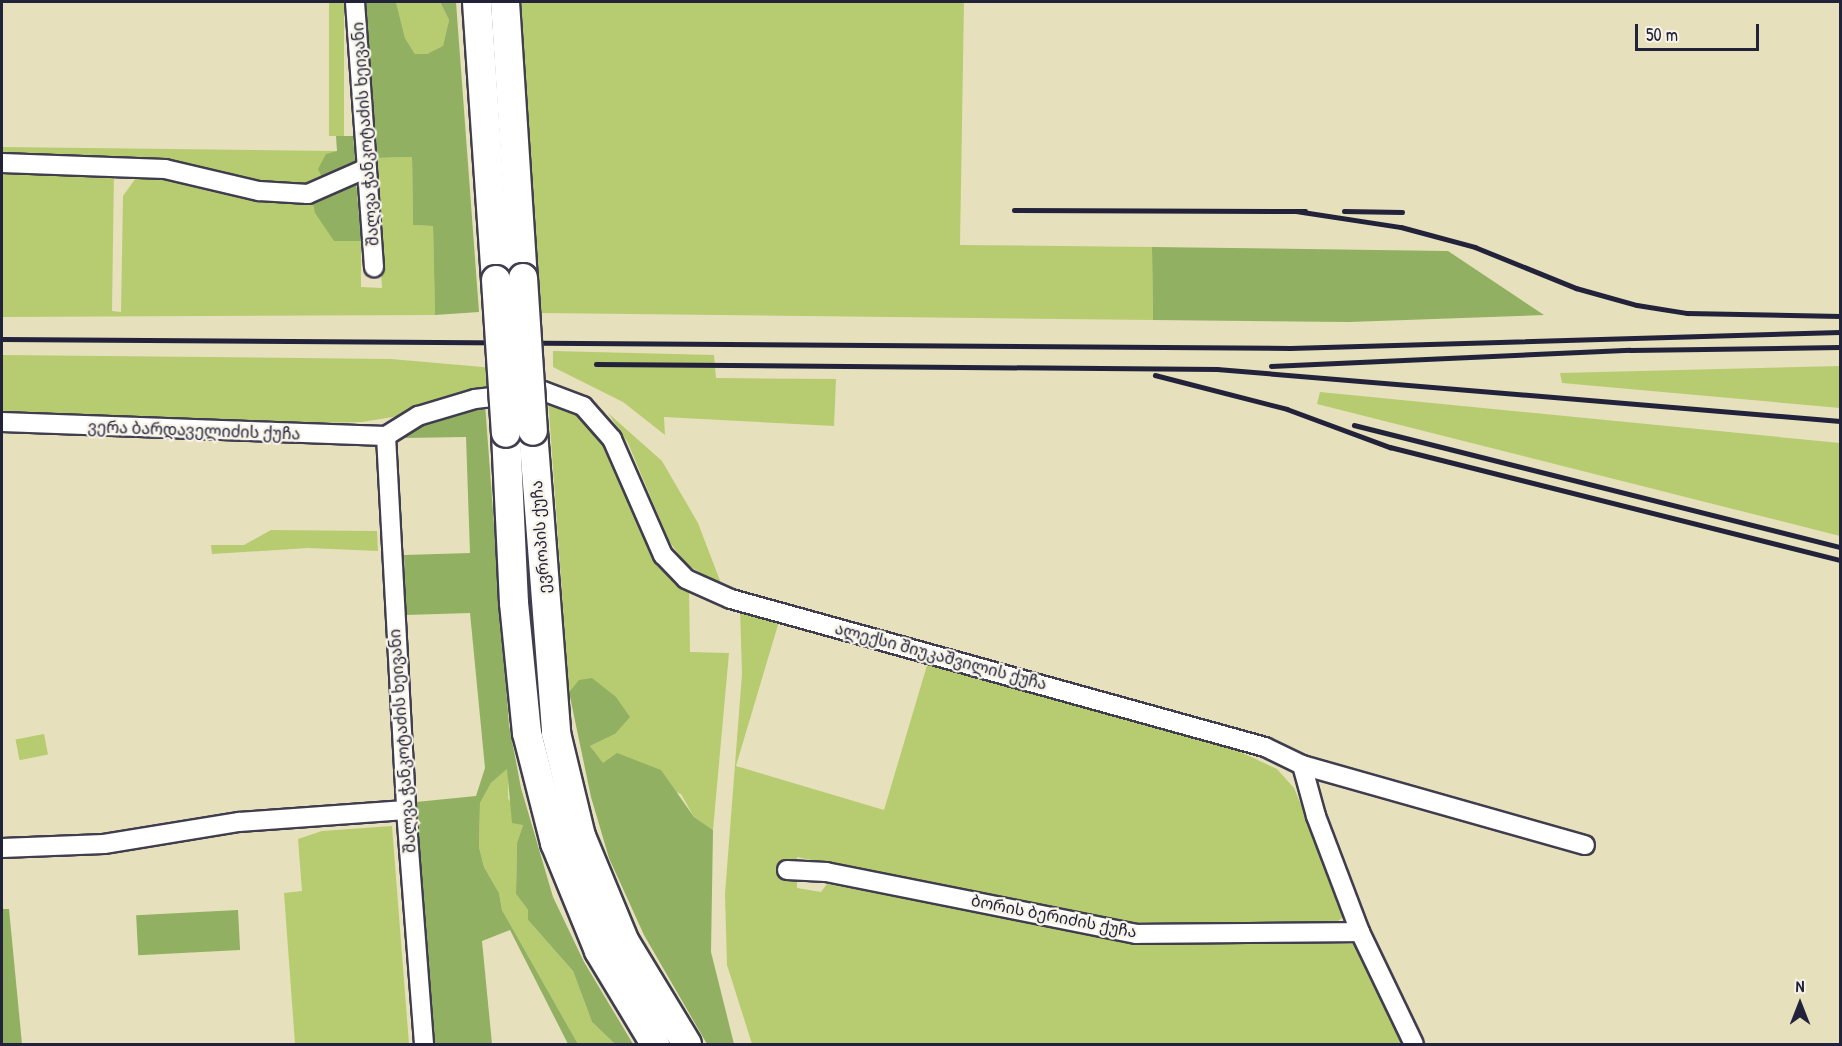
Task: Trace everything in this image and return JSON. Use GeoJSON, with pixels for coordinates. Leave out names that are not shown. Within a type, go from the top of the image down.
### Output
{"type":"FeatureCollection","features":[{"type":"Feature","properties":{"kind":"main road","name":"ევროპის ქუჩა"},"geometry":{"type":"LineString","coordinates":[[477,2],[509,280],[519,432],[556,733],[581,836],[625,942],[687,1044]]}},
{"type":"Feature","properties":{"kind":"main road","name":"ევროპის ქუჩა"},"geometry":{"type":"LineString","coordinates":[[505,2],[509,280]]}},
{"type":"Feature","properties":{"kind":"main road","name":"ევროპის ქუჩა"},"geometry":{"type":"LineString","coordinates":[[519,432],[514,603],[527,733],[555,843],[599,951],[655,1044]]}},
{"type":"Feature","properties":{"kind":"street","name":"შალვა ჭანკოტაძის ხეივანი"},"geometry":{"type":"LineString","coordinates":[[355,2],[374,267]]}},
{"type":"Feature","properties":{"kind":"street"},"geometry":{"type":"LineString","coordinates":[[2,163],[165,169],[259,191],[308,194],[367,168]]}},
{"type":"Feature","properties":{"kind":"street","name":"ალექსი შიუკაშვილის ქუჩა"},"geometry":{"type":"LineString","coordinates":[[386,436],[418,416],[475,399],[543,391],[583,406],[612,440],[663,555],[686,579],[731,599],[1265,747],[1302,765],[1585,845]]}},
{"type":"Feature","properties":{"kind":"street","name":"ვერა ბარდაველიძის ქუჩა"},"geometry":{"type":"LineString","coordinates":[[2,422],[386,436]]}},
{"type":"Feature","properties":{"kind":"street","name":"შალვა ჭანკოტაძის ხეივანი"},"geometry":{"type":"LineString","coordinates":[[386,436],[406,810],[424,1044]]}},
{"type":"Feature","properties":{"kind":"street"},"geometry":{"type":"LineString","coordinates":[[1302,765],[1316,816],[1360,932],[1414,1044]]}},
{"type":"Feature","properties":{"kind":"street"},"geometry":{"type":"LineString","coordinates":[[2,849],[104,844],[239,822],[406,810]]}},
{"type":"Feature","properties":{"kind":"street","name":"ბორის ბერიძის ქუჩა"},"geometry":{"type":"LineString","coordinates":[[787,870],[872,881],[1136,934],[1360,932]]}},
{"type":"Feature","properties":{"kind":"green space"},"geometry":{"type":"Polygon","coordinates":[[[329,2],[344,2],[344,136],[329,136],[329,2]]]}},
{"type":"Feature","properties":{"kind":"green space"},"geometry":{"type":"Polygon","coordinates":[[[364,2],[396,2],[405,38],[415,54],[427,54],[443,46],[449,20],[440,2],[456,2],[479,312],[435,315],[433,226],[413,225],[412,157],[374,158],[364,2]]]}},
{"type":"Feature","properties":{"kind":"green space"},"geometry":{"type":"Polygon","coordinates":[[[396,2],[440,2],[449,20],[443,47],[427,54],[415,54],[405,38],[396,2]]]}},
{"type":"Feature","properties":{"kind":"green space"},"geometry":{"type":"Polygon","coordinates":[[[521,2],[964,2],[960,245],[1152,247],[1153,320],[541,313],[521,2]]]}},
{"type":"Feature","properties":{"kind":"green space"},"geometry":{"type":"Polygon","coordinates":[[[336,136],[353,136],[356,170],[325,183],[318,169],[326,154],[337,151],[336,136]]]}},
{"type":"Feature","properties":{"kind":"green space"},"geometry":{"type":"Polygon","coordinates":[[[2,147],[337,151],[325,183],[299,189],[2,157],[2,147]]]}},
{"type":"Feature","properties":{"kind":"green space"},"geometry":{"type":"Polygon","coordinates":[[[412,157],[413,225],[433,226],[435,315],[2,317],[2,166],[114,171],[112,311],[121,312],[123,196],[138,175],[165,175],[312,198],[334,241],[361,241],[361,287],[382,288],[374,158],[412,157]]]}},
{"type":"Feature","properties":{"kind":"green space"},"geometry":{"type":"Polygon","coordinates":[[[356,179],[361,241],[334,241],[315,213],[312,198],[356,179]]]}},
{"type":"Feature","properties":{"kind":"green space"},"geometry":{"type":"Polygon","coordinates":[[[1152,247],[1448,251],[1544,315],[1349,322],[1153,320],[1152,247]]]}},
{"type":"Feature","properties":{"kind":"green space"},"geometry":{"type":"Polygon","coordinates":[[[553,351],[714,355],[716,378],[836,379],[834,426],[664,417],[665,435],[623,402],[553,367],[553,351]]]}},
{"type":"Feature","properties":{"kind":"green space"},"geometry":{"type":"Polygon","coordinates":[[[2,355],[391,359],[483,367],[525,380],[473,389],[399,416],[362,422],[211,425],[2,415],[2,355]]]}},
{"type":"Feature","properties":{"kind":"green space"},"geometry":{"type":"Polygon","coordinates":[[[1840,366],[1840,408],[1562,383],[1560,373],[1840,366]]]}},
{"type":"Feature","properties":{"kind":"green space"},"geometry":{"type":"Polygon","coordinates":[[[1320,392],[1840,443],[1840,536],[1317,404],[1320,392]]]}},
{"type":"Feature","properties":{"kind":"green space"},"geometry":{"type":"Polygon","coordinates":[[[548,398],[581,414],[611,448],[659,563],[689,590],[690,652],[729,653],[713,830],[694,817],[681,794],[603,764],[590,746],[615,734],[579,681],[569,692],[548,398]]]}},
{"type":"Feature","properties":{"kind":"green space"},"geometry":{"type":"Polygon","coordinates":[[[485,404],[509,725],[521,788],[553,897],[584,962],[633,1044],[615,1044],[592,1022],[573,971],[528,920],[528,910],[516,894],[517,843],[523,825],[512,823],[507,769],[491,783],[480,803],[479,847],[484,867],[499,893],[502,910],[578,1044],[568,1044],[510,930],[482,941],[492,1044],[434,1044],[416,802],[476,796],[485,768],[470,613],[406,615],[404,555],[470,553],[466,437],[405,438],[418,422],[485,404]]]}},
{"type":"Feature","properties":{"kind":"green space"},"geometry":{"type":"Polygon","coordinates":[[[608,413],[662,461],[698,523],[722,586],[686,564],[669,541],[628,443],[608,413]]]}},
{"type":"Feature","properties":{"kind":"green space"},"geometry":{"type":"Polygon","coordinates":[[[271,530],[377,531],[378,551],[308,548],[212,554],[211,545],[244,545],[271,530]]]}},
{"type":"Feature","properties":{"kind":"green space"},"geometry":{"type":"Polygon","coordinates":[[[740,609],[780,618],[736,766],[884,810],[928,662],[1208,737],[1277,769],[1294,788],[1347,915],[1327,928],[1140,930],[797,857],[797,888],[821,892],[827,884],[1136,942],[1358,944],[1407,1044],[752,1044],[727,965],[725,894],[742,674],[740,609]]]}},
{"type":"Feature","properties":{"kind":"green space"},"geometry":{"type":"Polygon","coordinates":[[[592,678],[616,697],[630,717],[615,734],[590,746],[603,763],[617,753],[661,770],[694,817],[713,830],[711,952],[734,1044],[707,1044],[644,935],[609,858],[591,797],[569,692],[579,680],[592,678]]]}},
{"type":"Feature","properties":{"kind":"green space"},"geometry":{"type":"Polygon","coordinates":[[[44,734],[48,755],[20,760],[16,740],[44,734]]]}},
{"type":"Feature","properties":{"kind":"green space"},"geometry":{"type":"Polygon","coordinates":[[[508,768],[508,798],[523,825],[517,843],[516,894],[528,910],[528,920],[573,971],[592,1022],[615,1044],[578,1044],[502,910],[499,893],[484,867],[479,847],[480,803],[491,783],[508,768]]]}},
{"type":"Feature","properties":{"kind":"green space"},"geometry":{"type":"Polygon","coordinates":[[[392,826],[409,1044],[295,1044],[284,893],[302,891],[298,839],[322,831],[392,826]]]}},
{"type":"Feature","properties":{"kind":"green space"},"geometry":{"type":"Polygon","coordinates":[[[2,909],[9,909],[22,1044],[2,1044],[2,909]]]}},
{"type":"Feature","properties":{"kind":"green space"},"geometry":{"type":"Polygon","coordinates":[[[238,910],[240,950],[138,955],[136,915],[238,910]]]}},
{"type":"Feature","properties":{"kind":"railway"},"geometry":{"type":"LineString","coordinates":[[1014,210],[1305,211]]}},
{"type":"Feature","properties":{"kind":"railway"},"geometry":{"type":"LineString","coordinates":[[1296,211],[1401,227],[1475,247],[1576,288],[1637,305],[1687,313],[1840,316]]}},
{"type":"Feature","properties":{"kind":"railway"},"geometry":{"type":"LineString","coordinates":[[1344,211],[1402,212]]}},
{"type":"Feature","properties":{"kind":"railway"},"geometry":{"type":"LineString","coordinates":[[2,339],[1290,348],[1840,332]]}},
{"type":"Feature","properties":{"kind":"railway"},"geometry":{"type":"LineString","coordinates":[[1271,366],[1630,350],[1840,347]]}},
{"type":"Feature","properties":{"kind":"railway"},"geometry":{"type":"LineString","coordinates":[[596,364],[1217,369],[1840,421]]}},
{"type":"Feature","properties":{"kind":"railway"},"geometry":{"type":"LineString","coordinates":[[1155,375],[1287,409],[1390,447],[1840,560]]}},
{"type":"Feature","properties":{"kind":"railway"},"geometry":{"type":"LineString","coordinates":[[1354,425],[1840,547]]}}]}
